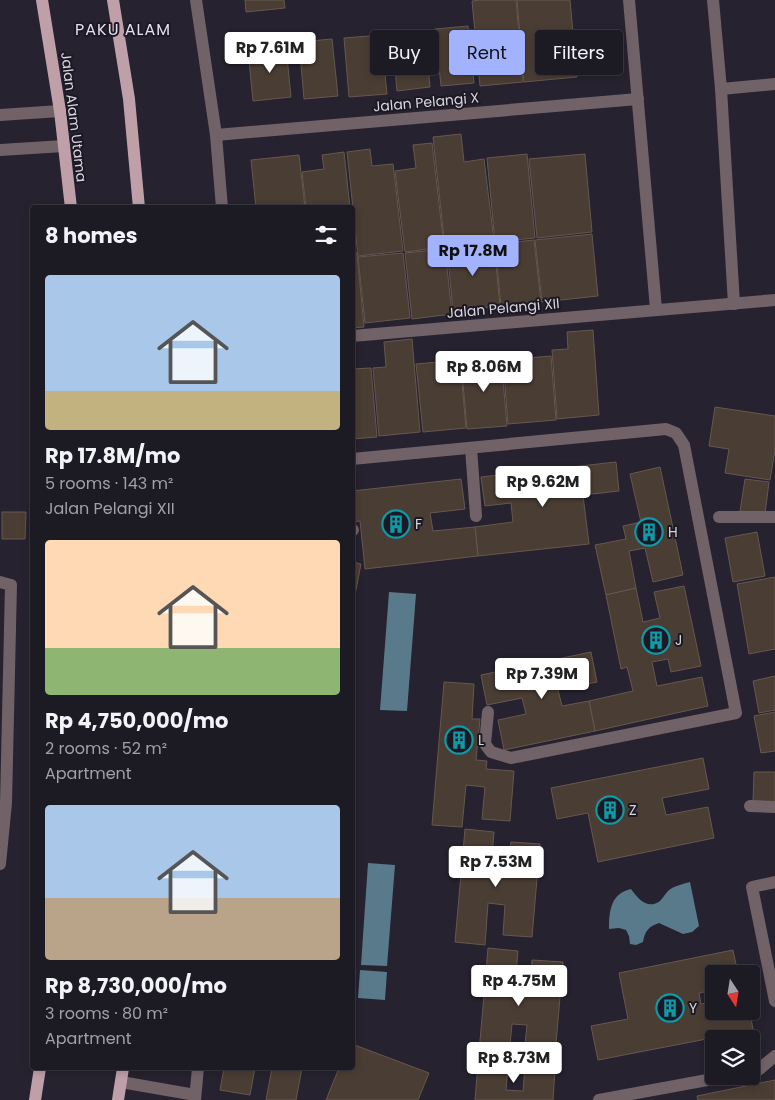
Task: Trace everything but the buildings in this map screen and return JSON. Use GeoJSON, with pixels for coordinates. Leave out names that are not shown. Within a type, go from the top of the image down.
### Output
{"type":"FeatureCollection","features":[{"type":"Feature","properties":{"kind":"main road","name":"Jalan Alam Utama"},"geometry":{"type":"LineString","coordinates":[[42,0],[60,111],[70,205]]}},
{"type":"Feature","properties":{"kind":"main road"},"geometry":{"type":"LineString","coordinates":[[113,0],[129,99],[139,205]]}},
{"type":"Feature","properties":{"kind":"main road"},"geometry":{"type":"LineString","coordinates":[[35,1100],[40,1070]]}},
{"type":"Feature","properties":{"kind":"main road"},"geometry":{"type":"LineString","coordinates":[[118,1100],[123,1070]]}},
{"type":"Feature","properties":{"kind":"street"},"geometry":{"type":"LineString","coordinates":[[196,0],[216,135],[222,205]]}},
{"type":"Feature","properties":{"kind":"street"},"geometry":{"type":"LineString","coordinates":[[629,0],[656,309]]}},
{"type":"Feature","properties":{"kind":"street"},"geometry":{"type":"LineString","coordinates":[[713,0],[721,89],[734,304]]}},
{"type":"Feature","properties":{"kind":"street"},"geometry":{"type":"LineString","coordinates":[[721,89],[775,84]]}},
{"type":"Feature","properties":{"kind":"street","name":"Jalan Pelangi X"},"geometry":{"type":"LineString","coordinates":[[216,135],[638,98]]}},
{"type":"Feature","properties":{"kind":"street"},"geometry":{"type":"LineString","coordinates":[[0,115],[60,111]]}},
{"type":"Feature","properties":{"kind":"street"},"geometry":{"type":"LineString","coordinates":[[0,150],[64,146]]}},
{"type":"Feature","properties":{"kind":"street","name":"Jalan Pelangi XII"},"geometry":{"type":"LineString","coordinates":[[355,336],[775,300]]}},
{"type":"Feature","properties":{"kind":"street"},"geometry":{"type":"LineString","coordinates":[[355,459],[666,429],[676,433],[684,445],[736,713],[511,758],[490,752],[485,744],[488,712]]}},
{"type":"Feature","properties":{"kind":"street"},"geometry":{"type":"LineString","coordinates":[[471,448],[476,516]]}},
{"type":"Feature","properties":{"kind":"street"},"geometry":{"type":"LineString","coordinates":[[720,517],[775,517]]}},
{"type":"Feature","properties":{"kind":"street"},"geometry":{"type":"LineString","coordinates":[[0,864],[3,803],[5,584]]}},
{"type":"Feature","properties":{"kind":"street"},"geometry":{"type":"LineString","coordinates":[[750,806],[775,807]]}},
{"type":"Feature","properties":{"kind":"street"},"geometry":{"type":"LineString","coordinates":[[775,882],[752,887],[775,1001]]}},
{"type":"Feature","properties":{"kind":"street"},"geometry":{"type":"LineString","coordinates":[[760,1068],[775,1056]]}},
{"type":"Feature","properties":{"kind":"street"},"geometry":{"type":"LineString","coordinates":[[121,1082],[195,1098],[198,1070]]}},
{"type":"Feature","properties":{"kind":"street"},"geometry":{"type":"LineString","coordinates":[[599,1100],[705,1080]]}},
{"type":"Feature","properties":{"kind":"water"},"geometry":{"type":"Polygon","coordinates":[[[389,592],[416,594],[407,711],[380,710],[389,592]]]}},
{"type":"Feature","properties":{"kind":"water"},"geometry":{"type":"Polygon","coordinates":[[[368,863],[395,865],[387,966],[361,965],[368,863]]]}},
{"type":"Feature","properties":{"kind":"water"},"geometry":{"type":"Polygon","coordinates":[[[690,882],[699,926],[692,932],[683,934],[659,923],[652,926],[646,932],[643,942],[636,945],[630,944],[626,930],[619,928],[609,929],[612,904],[619,894],[624,891],[631,889],[640,900],[651,904],[660,901],[668,891],[678,885],[690,882]]]}},
{"type":"Feature","properties":{"kind":"water"},"geometry":{"type":"Polygon","coordinates":[[[360,970],[387,972],[385,1000],[358,998],[360,970]]]}},
{"type":"Feature","properties":{"kind":"place","name":"F"},"geometry":{"type":"Point","coordinates":[396,524]}},
{"type":"Feature","properties":{"kind":"place","name":"H"},"geometry":{"type":"Point","coordinates":[649,532]}},
{"type":"Feature","properties":{"kind":"place","name":"J"},"geometry":{"type":"Point","coordinates":[656,640]}},
{"type":"Feature","properties":{"kind":"place","name":"L"},"geometry":{"type":"Point","coordinates":[459,740]}},
{"type":"Feature","properties":{"kind":"place","name":"Z"},"geometry":{"type":"Point","coordinates":[610,810]}},
{"type":"Feature","properties":{"kind":"place","name":"Y"},"geometry":{"type":"Point","coordinates":[670,1008]}},
{"type":"Feature","properties":{"kind":"district","name":"PAKU ALAM"},"geometry":{"type":"Point","coordinates":[123,29]}}]}
